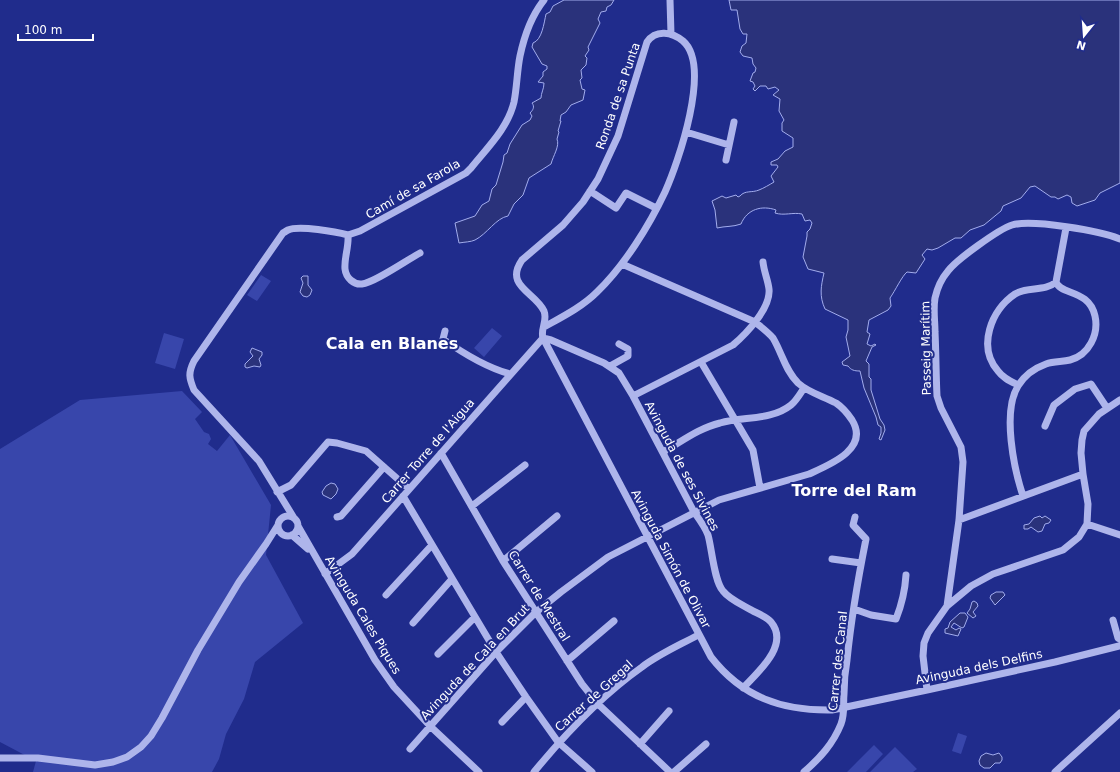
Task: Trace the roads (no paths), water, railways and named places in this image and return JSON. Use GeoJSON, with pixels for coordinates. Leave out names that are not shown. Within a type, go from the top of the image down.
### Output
{"type":"FeatureCollection","features":[{"type":"Feature","properties":{"kind":"street","name":"Camí de sa Farola"},"geometry":{"type":"LineString","coordinates":[[348,235],[360,232],[466,173],[499,134],[508,118],[514,102],[520,56],[528,28],[544,0]]}},
{"type":"Feature","properties":{"kind":"street"},"geometry":{"type":"LineString","coordinates":[[544,327],[580,306],[597,292],[622,264],[641,235],[671,176],[686,132],[694,91],[694,64],[690,51],[685,43],[677,36],[671,34],[670,0]]}},
{"type":"Feature","properties":{"kind":"street","name":"Ronda de sa Punta"},"geometry":{"type":"LineString","coordinates":[[560,318],[552,316],[544,310],[519,284],[515,276],[516,268],[522,260],[563,225],[590,192],[618,136],[647,42],[656,34],[671,34]]}},
{"type":"Feature","properties":{"kind":"street"},"geometry":{"type":"LineString","coordinates":[[726,160],[734,122]]}},
{"type":"Feature","properties":{"kind":"street"},"geometry":{"type":"LineString","coordinates":[[686,132],[729,145]]}},
{"type":"Feature","properties":{"kind":"street"},"geometry":{"type":"LineString","coordinates":[[590,192],[616,208],[626,193],[656,208]]}},
{"type":"Feature","properties":{"kind":"street","name":"Passeig Marítim"},"geometry":{"type":"LineString","coordinates":[[947,606],[959,520],[963,462],[961,447],[941,408],[937,396],[935,299],[938,288],[947,272],[958,260],[1003,229],[1012,225],[1037,224],[1066,228],[1113,236],[1120,240]]}},
{"type":"Feature","properties":{"kind":"street"},"geometry":{"type":"LineString","coordinates":[[1056,284],[1066,228]]}},
{"type":"Feature","properties":{"kind":"street"},"geometry":{"type":"LineString","coordinates":[[266,544],[279,537],[289,536],[296,532],[298,526],[278,495],[259,461],[194,390],[190,380],[190,370],[194,361],[283,233],[288,230],[301,229],[340,232],[348,235],[345,270],[348,278],[359,284],[370,282],[420,253]]}},
{"type":"Feature","properties":{"kind":"street"},"geometry":{"type":"LineString","coordinates":[[633,396],[733,345],[746,333],[767,304],[769,296],[769,289],[763,262]]}},
{"type":"Feature","properties":{"kind":"street","name":"Avinguda de Cala en Brut"},"geometry":{"type":"LineString","coordinates":[[410,750],[496,652],[535,613],[608,557],[720,500],[809,474],[848,453],[855,443],[856,427],[846,412],[838,404],[804,388],[789,372],[772,338],[755,322],[622,264]]}},
{"type":"Feature","properties":{"kind":"street"},"geometry":{"type":"LineString","coordinates":[[1022,496],[1013,457],[1010,416],[1011,403],[1018,385],[1038,367],[1048,363],[1070,360],[1078,356],[1088,347],[1094,337],[1095,316],[1090,304],[1078,295],[1061,288],[1056,284]]}},
{"type":"Feature","properties":{"kind":"street"},"geometry":{"type":"LineString","coordinates":[[1018,385],[1005,378],[993,364],[988,346],[990,327],[999,309],[1016,294],[1027,289],[1056,284]]}},
{"type":"Feature","properties":{"kind":"street"},"geometry":{"type":"LineString","coordinates":[[543,338],[541,333],[544,327],[544,310]]}},
{"type":"Feature","properties":{"kind":"street"},"geometry":{"type":"LineString","coordinates":[[445,331],[443,339],[465,354],[489,366],[510,374]]}},
{"type":"Feature","properties":{"kind":"street","name":"Avinguda de ses Sivines"},"geometry":{"type":"LineString","coordinates":[[543,338],[551,340],[610,366],[619,373],[633,396],[694,512],[704,526],[708,535],[722,591],[735,601],[770,621],[776,630],[777,640],[775,649],[771,656],[743,688]]}},
{"type":"Feature","properties":{"kind":"street","name":"Carrer Torre de l'Aigua"},"geometry":{"type":"LineString","coordinates":[[325,574],[352,554],[543,338]]}},
{"type":"Feature","properties":{"kind":"street","name":"Avinguda Simón de Olivar"},"geometry":{"type":"LineString","coordinates":[[543,338],[698,635],[711,657],[719,667],[743,688],[766,700],[794,708],[816,710],[832,710],[844,707]]}},
{"type":"Feature","properties":{"kind":"street"},"geometry":{"type":"LineString","coordinates":[[610,366],[628,356],[628,349],[619,344]]}},
{"type":"Feature","properties":{"kind":"street"},"geometry":{"type":"LineString","coordinates":[[701,362],[753,450],[760,488]]}},
{"type":"Feature","properties":{"kind":"street"},"geometry":{"type":"LineString","coordinates":[[1044,426],[1054,405],[1075,389],[1091,384],[1107,408]]}},
{"type":"Feature","properties":{"kind":"street"},"geometry":{"type":"LineString","coordinates":[[663,452],[704,429],[720,422],[751,418],[782,411],[792,405],[804,388]]}},
{"type":"Feature","properties":{"kind":"street"},"geometry":{"type":"LineString","coordinates":[[926,690],[923,656],[924,643],[928,633],[947,606],[971,586],[993,574],[1063,550],[1079,537],[1087,524],[1088,504],[1081,453],[1084,431],[1098,414],[1120,400]]}},
{"type":"Feature","properties":{"kind":"street"},"geometry":{"type":"LineString","coordinates":[[278,495],[291,485],[328,442],[366,451],[409,489]]}},
{"type":"Feature","properties":{"kind":"street","name":"Carrer de Mestral"},"geometry":{"type":"LineString","coordinates":[[441,452],[503,561],[582,684],[598,704],[670,772]]}},
{"type":"Feature","properties":{"kind":"street"},"geometry":{"type":"LineString","coordinates":[[472,506],[525,465]]}},
{"type":"Feature","properties":{"kind":"street"},"geometry":{"type":"LineString","coordinates":[[337,517],[341,516],[384,467]]}},
{"type":"Feature","properties":{"kind":"street"},"geometry":{"type":"LineString","coordinates":[[959,520],[1083,474]]}},
{"type":"Feature","properties":{"kind":"street"},"geometry":{"type":"LineString","coordinates":[[278,495],[282,510],[280,533],[289,536]]}},
{"type":"Feature","properties":{"kind":"street"},"geometry":{"type":"LineString","coordinates":[[403,496],[496,652],[526,697],[558,742],[591,772]]}},
{"type":"Feature","properties":{"kind":"street"},"geometry":{"type":"LineString","coordinates":[[503,561],[557,516]]}},
{"type":"Feature","properties":{"kind":"street"},"geometry":{"type":"LineString","coordinates":[[0,758],[38,758],[95,765],[113,762],[127,757],[141,748],[151,736],[162,718],[198,650],[239,582],[280,522],[289,517],[294,518]]}},
{"type":"Feature","properties":{"kind":"street","name":"Carrer des Canal"},"geometry":{"type":"LineString","coordinates":[[804,772],[821,757],[830,745],[841,724],[844,714],[847,660],[861,562],[866,539],[853,525],[855,517]]}},
{"type":"Feature","properties":{"kind":"street"},"geometry":{"type":"LineString","coordinates":[[1087,524],[1120,535]]}},
{"type":"Feature","properties":{"kind":"street","name":"Avinguda Cales Piques"},"geometry":{"type":"LineString","coordinates":[[298,526],[375,660],[394,687],[430,726],[479,772]]}},
{"type":"Feature","properties":{"kind":"street","name":"Avinguda Cales Piques"},"geometry":{"type":"LineString","coordinates":[[289,536],[313,554]]}},
{"type":"Feature","properties":{"kind":"street"},"geometry":{"type":"LineString","coordinates":[[386,595],[432,545]]}},
{"type":"Feature","properties":{"kind":"street"},"geometry":{"type":"LineString","coordinates":[[832,559],[861,562]]}},
{"type":"Feature","properties":{"kind":"street"},"geometry":{"type":"LineString","coordinates":[[854,609],[870,615],[896,619],[905,593],[906,575]]}},
{"type":"Feature","properties":{"kind":"street"},"geometry":{"type":"LineString","coordinates":[[413,623],[452,579]]}},
{"type":"Feature","properties":{"kind":"street"},"geometry":{"type":"LineString","coordinates":[[951,586],[964,592]]}},
{"type":"Feature","properties":{"kind":"street"},"geometry":{"type":"LineString","coordinates":[[438,654],[475,617]]}},
{"type":"Feature","properties":{"kind":"street"},"geometry":{"type":"LineString","coordinates":[[1113,620],[1120,643]]}},
{"type":"Feature","properties":{"kind":"street"},"geometry":{"type":"LineString","coordinates":[[566,661],[614,621]]}},
{"type":"Feature","properties":{"kind":"street","name":"Carrer de Gregal"},"geometry":{"type":"LineString","coordinates":[[534,772],[558,742],[598,704],[642,667],[656,657],[698,635]]}},
{"type":"Feature","properties":{"kind":"street","name":"Avinguda dels Delfins"},"geometry":{"type":"LineString","coordinates":[[844,707],[1048,663],[1120,643]]}},
{"type":"Feature","properties":{"kind":"street"},"geometry":{"type":"LineString","coordinates":[[502,722],[526,697]]}},
{"type":"Feature","properties":{"kind":"street"},"geometry":{"type":"LineString","coordinates":[[640,744],[669,711]]}},
{"type":"Feature","properties":{"kind":"street"},"geometry":{"type":"LineString","coordinates":[[1055,772],[1120,713]]}},
{"type":"Feature","properties":{"kind":"street"},"geometry":{"type":"LineString","coordinates":[[674,772],[706,744]]}},
{"type":"Feature","properties":{"kind":"district","name":"Cala en Blanes"},"geometry":{"type":"Point","coordinates":[392,343]}},
{"type":"Feature","properties":{"kind":"district","name":"Torre del Ram"},"geometry":{"type":"Point","coordinates":[854,490]}}]}
